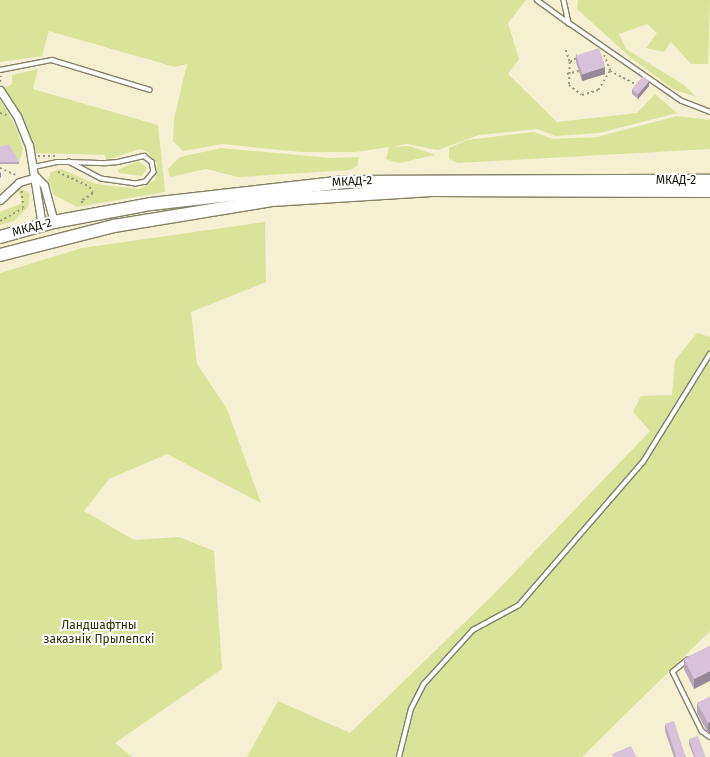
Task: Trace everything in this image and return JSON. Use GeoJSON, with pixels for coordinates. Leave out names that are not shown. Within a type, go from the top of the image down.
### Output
{"type":"FeatureCollection","features":[{"type":"Feature","properties":{"kind":"highway","name":"МКАД-2"},"geometry":{"type":"LineString","coordinates":[[0,237],[48,226],[222,194],[345,182],[710,181]]}},
{"type":"Feature","properties":{"kind":"highway"},"geometry":{"type":"LineString","coordinates":[[0,255],[69,236],[231,205],[346,194],[432,190],[710,191]]}},
{"type":"Feature","properties":{"kind":"highway"},"geometry":{"type":"LineString","coordinates":[[33,245],[48,226],[69,236]]}},
{"type":"Feature","properties":{"kind":"street"},"geometry":{"type":"LineString","coordinates":[[0,90],[17,116],[34,167],[36,177],[34,188],[48,226]]}},
{"type":"Feature","properties":{"kind":"street"},"geometry":{"type":"LineString","coordinates":[[0,200],[19,179],[36,177]]}},
{"type":"Feature","properties":{"kind":"street"},"geometry":{"type":"LineString","coordinates":[[36,177],[44,185],[48,226]]}},
{"type":"Feature","properties":{"kind":"lane"},"geometry":{"type":"LineString","coordinates":[[537,0],[682,101],[710,112]]}},
{"type":"Feature","properties":{"kind":"lane"},"geometry":{"type":"LineString","coordinates":[[564,0],[569,23]]}},
{"type":"Feature","properties":{"kind":"lane"},"geometry":{"type":"LineString","coordinates":[[0,70],[52,60],[150,90]]}},
{"type":"Feature","properties":{"kind":"lane"},"geometry":{"type":"LineString","coordinates":[[34,167],[69,162],[106,163],[144,156],[152,162],[154,172],[146,182],[136,184],[101,179],[69,162]]}},
{"type":"Feature","properties":{"kind":"lane"},"geometry":{"type":"LineString","coordinates":[[399,757],[411,709],[424,684],[473,630],[519,605],[632,474],[710,354]]}},
{"type":"Feature","properties":{"kind":"lane"},"geometry":{"type":"LineString","coordinates":[[697,655],[673,672],[702,731],[710,737]]}},
{"type":"Feature","properties":{"kind":"path"},"geometry":{"type":"LineString","coordinates":[[566,50],[570,62],[567,74],[572,90],[587,95],[598,90],[610,71],[610,63],[600,51]]}},
{"type":"Feature","properties":{"kind":"path"},"geometry":{"type":"LineString","coordinates":[[570,62],[584,54]]}},
{"type":"Feature","properties":{"kind":"path"},"geometry":{"type":"LineString","coordinates":[[567,74],[579,71]]}},
{"type":"Feature","properties":{"kind":"path"},"geometry":{"type":"LineString","coordinates":[[610,71],[636,84]]}},
{"type":"Feature","properties":{"kind":"path"},"geometry":{"type":"LineString","coordinates":[[0,114],[11,116]]}},
{"type":"Feature","properties":{"kind":"path"},"geometry":{"type":"LineString","coordinates":[[35,156],[56,156]]}},
{"type":"Feature","properties":{"kind":"path"},"geometry":{"type":"LineString","coordinates":[[0,168],[19,179],[23,208],[0,221]]}},
{"type":"Feature","properties":{"kind":"path"},"geometry":{"type":"LineString","coordinates":[[58,172],[90,187],[93,194],[82,201],[83,206]]}},
{"type":"Feature","properties":{"kind":"green space"},"geometry":{"type":"Polygon","coordinates":[[[0,0],[526,0],[508,23],[519,59],[508,74],[557,122],[637,113],[655,94],[677,113],[599,133],[556,136],[537,129],[479,135],[438,150],[407,144],[391,147],[410,146],[435,155],[399,163],[386,159],[389,147],[356,152],[301,152],[223,144],[183,151],[173,141],[174,119],[187,64],[175,67],[49,31],[42,56],[0,62],[0,0]]]}},
{"type":"Feature","properties":{"kind":"green space"},"geometry":{"type":"Polygon","coordinates":[[[578,0],[710,0],[708,64],[691,64],[671,42],[664,52],[646,48],[657,33],[647,24],[619,34],[626,49],[684,85],[696,97],[673,89],[631,58],[577,9],[578,0]]]}},
{"type":"Feature","properties":{"kind":"green space"},"geometry":{"type":"Polygon","coordinates":[[[38,69],[33,89],[158,125],[165,192],[77,207],[54,195],[48,180],[51,172],[61,169],[96,184],[139,189],[155,180],[157,164],[148,152],[140,149],[106,160],[105,155],[36,153],[21,114],[3,89],[12,84],[12,75],[38,69]]]}},
{"type":"Feature","properties":{"kind":"green space"},"geometry":{"type":"Polygon","coordinates":[[[0,99],[17,129],[23,149],[19,164],[17,159],[0,149],[0,99]]]}},
{"type":"Feature","properties":{"kind":"green space"},"geometry":{"type":"Polygon","coordinates":[[[677,116],[710,120],[710,149],[458,163],[449,159],[449,148],[467,140],[534,132],[553,139],[597,137],[677,116]]]}},
{"type":"Feature","properties":{"kind":"green space"},"geometry":{"type":"Polygon","coordinates":[[[221,148],[332,158],[359,157],[357,166],[350,170],[238,177],[206,169],[170,177],[168,169],[180,157],[221,148]]]}},
{"type":"Feature","properties":{"kind":"green space"},"geometry":{"type":"Polygon","coordinates":[[[138,161],[147,168],[142,176],[119,173],[118,170],[138,161]]]}},
{"type":"Feature","properties":{"kind":"green space"},"geometry":{"type":"Polygon","coordinates":[[[17,188],[30,193],[28,207],[14,221],[0,225],[0,212],[23,203],[17,188]]]}},
{"type":"Feature","properties":{"kind":"green space","name":"Ландшафтны заказнік Прылепскі"},"geometry":{"type":"Polygon","coordinates":[[[265,222],[266,282],[191,312],[197,364],[227,409],[261,503],[167,454],[109,479],[84,511],[134,540],[179,537],[214,551],[222,669],[115,743],[132,757],[0,757],[0,273],[82,248],[265,222]]]}},
{"type":"Feature","properties":{"kind":"green space"},"geometry":{"type":"Polygon","coordinates":[[[697,333],[710,337],[710,631],[582,757],[247,757],[278,701],[350,733],[492,596],[650,431],[633,412],[641,396],[672,395],[675,360],[697,333]]]}},
{"type":"Feature","properties":{"kind":"building"},"geometry":{"type":"Polygon","coordinates":[[[599,48],[605,67],[582,74],[576,55],[599,48]]]}},
{"type":"Feature","properties":{"kind":"building"},"geometry":{"type":"Polygon","coordinates":[[[643,76],[649,81],[638,94],[632,89],[643,76]]]}},
{"type":"Feature","properties":{"kind":"building"},"geometry":{"type":"Polygon","coordinates":[[[9,144],[19,162],[0,162],[0,147],[9,144]]]}},
{"type":"Feature","properties":{"kind":"building"},"geometry":{"type":"Polygon","coordinates":[[[710,646],[710,671],[694,679],[684,659],[710,646]]]}},
{"type":"Feature","properties":{"kind":"building"},"geometry":{"type":"Polygon","coordinates":[[[710,697],[710,722],[708,723],[697,703],[710,697]]]}},
{"type":"Feature","properties":{"kind":"building"},"geometry":{"type":"Polygon","coordinates":[[[674,721],[686,757],[676,757],[665,724],[674,721]]]}},
{"type":"Feature","properties":{"kind":"building"},"geometry":{"type":"Polygon","coordinates":[[[698,736],[705,756],[702,757],[695,757],[689,739],[698,736]]]}},
{"type":"Feature","properties":{"kind":"building"},"geometry":{"type":"Polygon","coordinates":[[[631,746],[636,757],[613,757],[612,754],[631,746]]]}}]}
